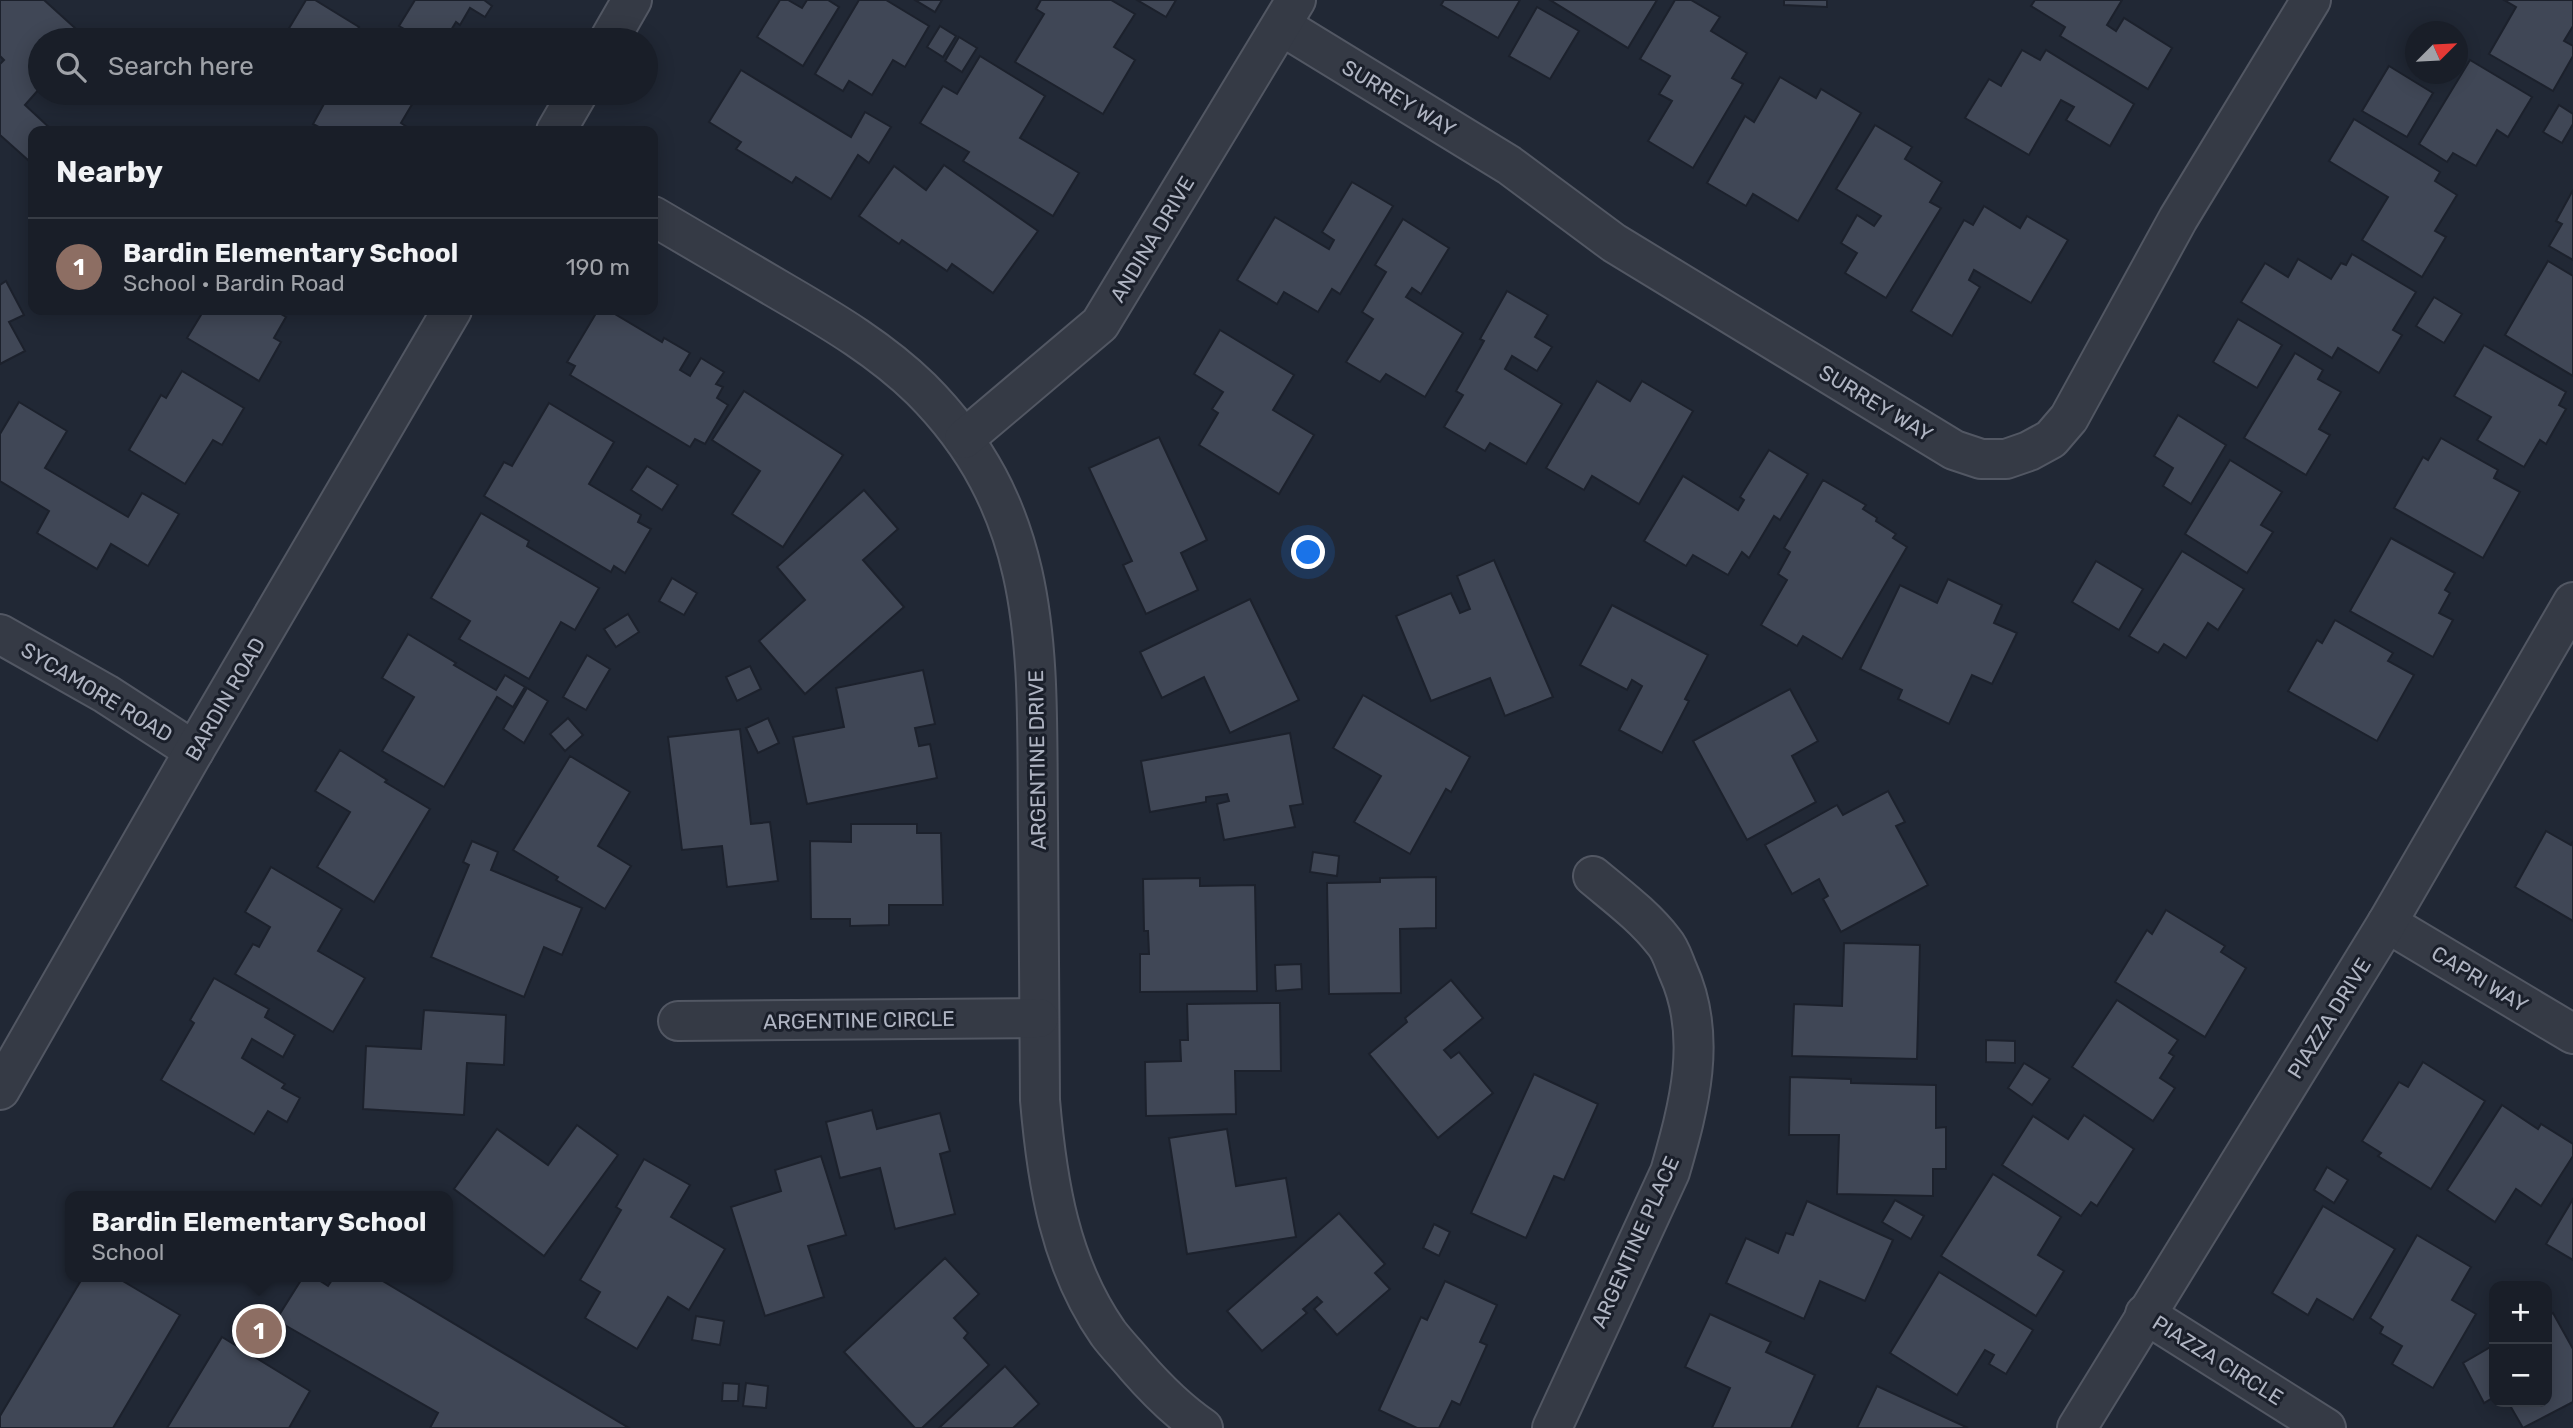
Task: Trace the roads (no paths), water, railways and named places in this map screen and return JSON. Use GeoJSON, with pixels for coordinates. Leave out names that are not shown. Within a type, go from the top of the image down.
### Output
{"type":"FeatureCollection","features":[{"type":"Feature","properties":{"kind":"street"},"geometry":{"type":"LineString","coordinates":[[616,28],[632,0]]}},
{"type":"Feature","properties":{"kind":"street","name":"SURREY WAY"},"geometry":{"type":"LineString","coordinates":[[1289,13],[1509,165],[1614,243],[1954,450],[1981,459],[2006,458],[2029,452],[2051,439],[2069,418],[2178,219],[2311,0]]}},
{"type":"Feature","properties":{"kind":"street","name":"ANDINA DRIVE"},"geometry":{"type":"LineString","coordinates":[[964,439],[1100,324],[1289,13]]}},
{"type":"Feature","properties":{"kind":"street"},"geometry":{"type":"LineString","coordinates":[[559,126],[571,105]]}},
{"type":"Feature","properties":{"kind":"street","name":"ARGENTINE DRIVE"},"geometry":{"type":"LineString","coordinates":[[658,219],[863,341],[889,360],[944,413],[964,439],[999,500],[1014,537],[1024,573],[1036,664],[1040,1100],[1045,1163],[1053,1208],[1066,1250],[1084,1293],[1109,1335],[1185,1416],[1203,1428]]}},
{"type":"Feature","properties":{"kind":"street","name":"BARDIN ROAD"},"geometry":{"type":"LineString","coordinates":[[0,1090],[194,751],[449,315]]}},
{"type":"Feature","properties":{"kind":"street","name":"PIAZZA DRIVE"},"geometry":{"type":"LineString","coordinates":[[2077,1428],[2387,923],[2573,602]]}},
{"type":"Feature","properties":{"kind":"street","name":"SYCAMORE ROAD"},"geometry":{"type":"LineString","coordinates":[[0,634],[106,694],[194,751]]}},
{"type":"Feature","properties":{"kind":"street","name":"ARGENTINE PLACE"},"geometry":{"type":"LineString","coordinates":[[1552,1428],[1670,1172],[1682,1132],[1695,1053],[1693,1018],[1682,980],[1667,945],[1641,915],[1593,876]]}},
{"type":"Feature","properties":{"kind":"street","name":"CAPRI WAY"},"geometry":{"type":"LineString","coordinates":[[2387,923],[2573,1034]]}},
{"type":"Feature","properties":{"kind":"street","name":"ARGENTINE CIRCLE"},"geometry":{"type":"LineString","coordinates":[[678,1021],[1040,1018]]}},
{"type":"Feature","properties":{"kind":"street","name":"PIAZZA CIRCLE"},"geometry":{"type":"LineString","coordinates":[[2145,1314],[2326,1428]]}},
{"type":"Feature","properties":{"kind":"place","name":"Bardin Elementary School"},"geometry":{"type":"Point","coordinates":[259,1331]}}]}
